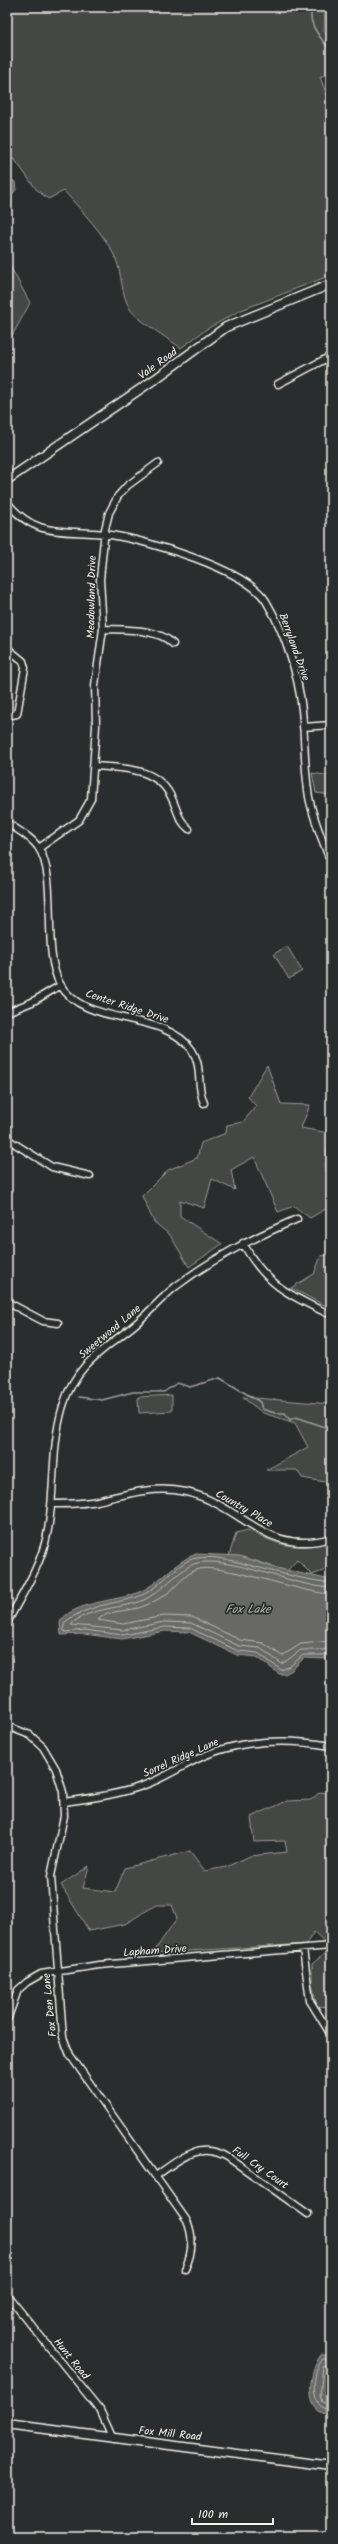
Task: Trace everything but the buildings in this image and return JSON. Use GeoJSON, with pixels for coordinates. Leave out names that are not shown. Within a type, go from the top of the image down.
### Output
{"type":"FeatureCollection","features":[{"type":"Feature","properties":{"kind":"main road","name":"Vale Road"},"geometry":{"type":"LineString","coordinates":[[7,480],[158,377],[221,330],[250,316],[331,284]]}},
{"type":"Feature","properties":{"kind":"main road","name":"Fox Mill Road"},"geometry":{"type":"LineString","coordinates":[[7,2424],[113,2439],[192,2447],[331,2466]]}},
{"type":"Feature","properties":{"kind":"street"},"geometry":{"type":"LineString","coordinates":[[278,384],[331,356]]}},
{"type":"Feature","properties":{"kind":"street","name":"Meadowland Drive"},"geometry":{"type":"LineString","coordinates":[[39,848],[73,825],[84,813],[91,799],[94,766],[95,678],[103,629],[100,586],[105,534],[109,513],[118,496],[127,486],[158,463]]}},
{"type":"Feature","properties":{"kind":"street","name":"Berryland Drive"},"geometry":{"type":"LineString","coordinates":[[7,502],[20,517],[42,529],[105,534],[150,544],[229,572],[257,590],[267,602],[279,627],[292,662],[299,692],[304,726],[309,799],[331,863]]}},
{"type":"Feature","properties":{"kind":"street"},"geometry":{"type":"LineString","coordinates":[[103,629],[156,634],[169,639],[173,644]]}},
{"type":"Feature","properties":{"kind":"street"},"geometry":{"type":"LineString","coordinates":[[7,648],[23,660],[26,668],[17,714],[7,716]]}},
{"type":"Feature","properties":{"kind":"street"},"geometry":{"type":"LineString","coordinates":[[304,726],[331,725]]}},
{"type":"Feature","properties":{"kind":"street"},"geometry":{"type":"LineString","coordinates":[[94,766],[132,768],[153,776],[169,793],[180,821],[189,829]]}},
{"type":"Feature","properties":{"kind":"street"},"geometry":{"type":"LineString","coordinates":[[7,823],[39,848]]}},
{"type":"Feature","properties":{"kind":"street"},"geometry":{"type":"LineString","coordinates":[[324,843],[331,841]]}},
{"type":"Feature","properties":{"kind":"street","name":"Center Ridge Drive"},"geometry":{"type":"LineString","coordinates":[[39,848],[46,871],[53,958],[61,985],[73,998],[86,1006],[169,1031],[183,1040],[197,1061],[204,1103]]}},
{"type":"Feature","properties":{"kind":"street"},"geometry":{"type":"LineString","coordinates":[[7,1012],[32,1002],[61,985]]}},
{"type":"Feature","properties":{"kind":"street"},"geometry":{"type":"LineString","coordinates":[[7,1139],[52,1166],[76,1175],[90,1176]]}},
{"type":"Feature","properties":{"kind":"street","name":"Sweetwood Lane"},"geometry":{"type":"LineString","coordinates":[[7,1623],[39,1562],[47,1536],[52,1504],[55,1437],[63,1406],[79,1373],[95,1355],[134,1325],[174,1288],[198,1270],[243,1243],[296,1219]]}},
{"type":"Feature","properties":{"kind":"street"},"geometry":{"type":"LineString","coordinates":[[243,1243],[257,1267],[274,1285],[295,1298],[331,1315]]}},
{"type":"Feature","properties":{"kind":"street"},"geometry":{"type":"LineString","coordinates":[[7,1302],[43,1321],[58,1323]]}},
{"type":"Feature","properties":{"kind":"street","name":"Country Place"},"geometry":{"type":"LineString","coordinates":[[52,1504],[96,1501],[135,1491],[174,1490],[210,1500],[277,1539],[302,1543],[331,1538]]}},
{"type":"Feature","properties":{"kind":"street","name":"Fox Den Lane"},"geometry":{"type":"LineString","coordinates":[[7,1726],[30,1735],[43,1747],[56,1769],[64,1802],[64,1816],[51,1876],[61,2028],[66,2046],[190,2226],[191,2246],[184,2269]]}},
{"type":"Feature","properties":{"kind":"street","name":"Sorrel Ridge Lane"},"geometry":{"type":"LineString","coordinates":[[64,1802],[98,1797],[140,1787],[210,1753],[240,1745],[277,1741],[331,1746]]}},
{"type":"Feature","properties":{"kind":"street","name":"Lapham Drive"},"geometry":{"type":"LineString","coordinates":[[7,2020],[15,1996],[23,1986],[32,1978],[57,1971],[99,1965],[331,1946]]}},
{"type":"Feature","properties":{"kind":"street"},"geometry":{"type":"LineString","coordinates":[[303,1949],[310,2001],[331,2035]]}},
{"type":"Feature","properties":{"kind":"street","name":"Full Cry Court"},"geometry":{"type":"LineString","coordinates":[[156,2176],[189,2153],[204,2150],[214,2151],[229,2158],[308,2214]]}},
{"type":"Feature","properties":{"kind":"street","name":"Hunt Road"},"geometry":{"type":"LineString","coordinates":[[7,2295],[100,2410],[113,2439]]}},
{"type":"Feature","properties":{"kind":"shaded area"},"geometry":{"type":"Polygon","coordinates":[[[7,7],[325,7],[324,31],[331,41],[331,80],[327,74],[320,77],[331,106],[331,275],[239,311],[207,329],[181,348],[139,318],[133,313],[127,303],[116,259],[112,250],[93,224],[64,191],[48,199],[36,189],[15,160],[7,157],[7,7]]]}},
{"type":"Feature","properties":{"kind":"shaded area"},"geometry":{"type":"Polygon","coordinates":[[[7,260],[30,303],[7,345],[7,260]]]}},
{"type":"Feature","properties":{"kind":"shaded area"},"geometry":{"type":"Polygon","coordinates":[[[312,773],[331,776],[331,795],[316,793],[312,773]]]}},
{"type":"Feature","properties":{"kind":"shaded area"},"geometry":{"type":"Polygon","coordinates":[[[287,946],[302,971],[289,979],[274,954],[287,946]]]}},
{"type":"Feature","properties":{"kind":"shaded area"},"geometry":{"type":"Polygon","coordinates":[[[267,1065],[281,1104],[310,1105],[301,1128],[329,1133],[325,1170],[331,1174],[331,1206],[310,1218],[294,1206],[278,1212],[254,1157],[231,1170],[235,1190],[212,1179],[204,1208],[180,1200],[180,1216],[222,1244],[189,1267],[170,1235],[154,1222],[142,1196],[168,1170],[197,1158],[201,1143],[226,1133],[227,1125],[243,1122],[256,1106],[248,1097],[267,1065]]]}},
{"type":"Feature","properties":{"kind":"shaded area"},"geometry":{"type":"Polygon","coordinates":[[[331,1254],[331,1297],[326,1306],[291,1288],[314,1274],[321,1256],[331,1254]]]}},
{"type":"Feature","properties":{"kind":"shaded area"},"geometry":{"type":"Polygon","coordinates":[[[172,1395],[172,1411],[139,1413],[138,1397],[172,1395]]]}},
{"type":"Feature","properties":{"kind":"shaded area"},"geometry":{"type":"Polygon","coordinates":[[[242,1397],[331,1404],[331,1483],[302,1478],[297,1470],[266,1470],[308,1447],[295,1423],[263,1413],[242,1397]]]}},
{"type":"Feature","properties":{"kind":"shaded area"},"geometry":{"type":"Polygon","coordinates":[[[248,1530],[270,1540],[288,1545],[307,1546],[331,1542],[331,1568],[312,1575],[297,1560],[287,1571],[251,1559],[229,1556],[236,1533],[248,1530]]]}},
{"type":"Feature","properties":{"kind":"shaded area"},"geometry":{"type":"Polygon","coordinates":[[[320,1792],[331,1794],[331,1936],[326,1943],[314,1932],[306,1944],[153,1953],[177,1918],[172,1905],[156,1905],[125,1924],[89,1931],[61,1885],[89,1866],[83,1888],[115,1892],[125,1868],[190,1851],[205,1871],[226,1867],[250,1856],[287,1852],[285,1841],[254,1842],[251,1817],[287,1801],[311,1800],[320,1792]]]}},
{"type":"Feature","properties":{"kind":"shaded area"},"geometry":{"type":"Polygon","coordinates":[[[325,1953],[331,1953],[329,2007],[317,2006],[312,1984],[312,1964],[325,1953]]]}},
{"type":"Feature","properties":{"kind":"water"},"geometry":{"type":"Polygon","coordinates":[[[7,176],[15,182],[16,190],[7,200],[7,176]]]}},
{"type":"Feature","properties":{"kind":"water","name":"Fox Lake"},"geometry":{"type":"Polygon","coordinates":[[[196,1554],[240,1556],[272,1567],[331,1580],[331,1654],[328,1659],[304,1658],[292,1670],[285,1674],[279,1674],[257,1657],[237,1655],[189,1632],[165,1631],[122,1639],[84,1634],[61,1635],[60,1622],[66,1615],[74,1610],[84,1606],[137,1593],[153,1584],[180,1562],[196,1554]]]}},
{"type":"Feature","properties":{"kind":"water"},"geometry":{"type":"Polygon","coordinates":[[[321,2355],[331,2355],[331,2414],[322,2413],[316,2408],[312,2400],[311,2381],[313,2371],[321,2355]]]}},
{"type":"Feature","properties":{"kind":"waterway"},"geometry":{"type":"LineString","coordinates":[[314,7],[311,13],[313,24],[316,31],[331,52]]}},
{"type":"Feature","properties":{"kind":"waterway"},"geometry":{"type":"LineString","coordinates":[[79,1397],[102,1400],[133,1392],[164,1392],[177,1383],[190,1387],[220,1378],[260,1402],[262,1409],[275,1413],[285,1413],[290,1420],[296,1417],[331,1429]]}}]}
